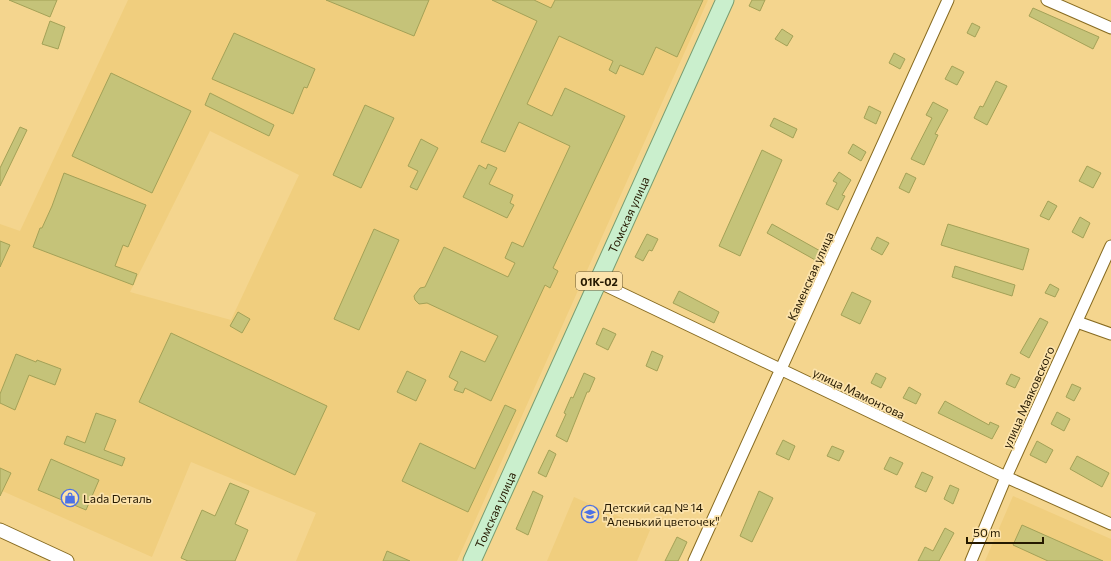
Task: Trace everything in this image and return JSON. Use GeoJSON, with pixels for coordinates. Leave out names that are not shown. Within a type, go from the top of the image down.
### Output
{"type":"FeatureCollection","features":[{"type":"Feature","properties":{"kind":"main road","name":"Томская улица"},"geometry":{"type":"LineString","coordinates":[[472,561],[725,0]]}},
{"type":"Feature","properties":{"kind":"street","name":"Каменская улица"},"geometry":{"type":"LineString","coordinates":[[694,561],[782,370],[948,0]]}},
{"type":"Feature","properties":{"kind":"street"},"geometry":{"type":"LineString","coordinates":[[1047,0],[1111,28]]}},
{"type":"Feature","properties":{"kind":"street","name":"улица Маяковского"},"geometry":{"type":"LineString","coordinates":[[971,561],[1006,477],[1111,246]]}},
{"type":"Feature","properties":{"kind":"street","name":"улица Мамонтова"},"geometry":{"type":"LineString","coordinates":[[598,282],[1006,477],[1111,524]]}},
{"type":"Feature","properties":{"kind":"street"},"geometry":{"type":"LineString","coordinates":[[1077,322],[1111,334]]}},
{"type":"Feature","properties":{"kind":"street"},"geometry":{"type":"LineString","coordinates":[[0,530],[67,561]]}},
{"type":"Feature","properties":{"kind":"shaded area"},"geometry":{"type":"Polygon","coordinates":[[[128,0],[708,0],[457,561],[296,561],[316,513],[191,462],[152,557],[0,490],[0,224],[20,231],[128,0]],[[210,131],[130,292],[231,320],[299,175],[210,131]]]}},
{"type":"Feature","properties":{"kind":"shaded area"},"geometry":{"type":"Polygon","coordinates":[[[1013,496],[1111,539],[1111,561],[985,561],[1013,496]]]}},
{"type":"Feature","properties":{"kind":"shaded area","name":"Детский сад № 14 \"Аленький цветочек\""},"geometry":{"type":"Polygon","coordinates":[[[574,497],[650,530],[637,561],[547,561],[574,497]]]}},
{"type":"Feature","properties":{"kind":"building"},"geometry":{"type":"Polygon","coordinates":[[[9,0],[57,0],[50,17],[9,0]]]}},
{"type":"Feature","properties":{"kind":"building"},"geometry":{"type":"Polygon","coordinates":[[[326,0],[429,0],[414,36],[326,0]]]}},
{"type":"Feature","properties":{"kind":"building"},"geometry":{"type":"Polygon","coordinates":[[[492,0],[534,0],[551,8],[555,0],[703,0],[677,57],[656,47],[643,75],[620,65],[616,74],[609,70],[613,61],[559,36],[527,104],[552,116],[565,88],[625,116],[553,268],[558,271],[550,288],[545,285],[491,401],[465,388],[463,393],[454,390],[458,382],[449,377],[461,351],[485,362],[498,336],[427,303],[419,304],[415,300],[414,296],[420,288],[425,287],[444,247],[508,277],[515,263],[505,258],[512,242],[523,247],[570,146],[519,122],[505,152],[481,142],[537,21],[492,0]]]}},
{"type":"Feature","properties":{"kind":"building"},"geometry":{"type":"Polygon","coordinates":[[[752,0],[765,0],[760,11],[749,6],[752,0]]]}},
{"type":"Feature","properties":{"kind":"building"},"geometry":{"type":"Polygon","coordinates":[[[1033,8],[1099,37],[1093,49],[1029,16],[1033,8]]]}},
{"type":"Feature","properties":{"kind":"building"},"geometry":{"type":"Polygon","coordinates":[[[50,21],[65,27],[58,49],[42,44],[50,21]]]}},
{"type":"Feature","properties":{"kind":"building"},"geometry":{"type":"Polygon","coordinates":[[[972,23],[980,27],[975,37],[967,33],[972,23]]]}},
{"type":"Feature","properties":{"kind":"building"},"geometry":{"type":"Polygon","coordinates":[[[782,29],[793,36],[787,46],[775,39],[782,29]]]}},
{"type":"Feature","properties":{"kind":"building"},"geometry":{"type":"Polygon","coordinates":[[[234,33],[315,69],[307,88],[304,87],[293,114],[212,79],[234,33]]]}},
{"type":"Feature","properties":{"kind":"building"},"geometry":{"type":"Polygon","coordinates":[[[894,53],[905,59],[900,69],[889,63],[894,53]]]}},
{"type":"Feature","properties":{"kind":"building"},"geometry":{"type":"Polygon","coordinates":[[[952,66],[964,72],[957,85],[945,79],[952,66]]]}},
{"type":"Feature","properties":{"kind":"building"},"geometry":{"type":"Polygon","coordinates":[[[111,73],[191,111],[152,193],[72,156],[111,73]]]}},
{"type":"Feature","properties":{"kind":"building"},"geometry":{"type":"Polygon","coordinates":[[[996,81],[1007,86],[987,125],[974,118],[980,106],[983,107],[996,81]]]}},
{"type":"Feature","properties":{"kind":"building"},"geometry":{"type":"Polygon","coordinates":[[[210,93],[274,125],[269,136],[205,105],[210,93]]]}},
{"type":"Feature","properties":{"kind":"building"},"geometry":{"type":"Polygon","coordinates":[[[933,102],[948,110],[935,134],[938,135],[924,165],[911,159],[932,118],[926,115],[933,102]]]}},
{"type":"Feature","properties":{"kind":"building"},"geometry":{"type":"Polygon","coordinates":[[[365,105],[394,118],[361,188],[333,175],[365,105]]]}},
{"type":"Feature","properties":{"kind":"building"},"geometry":{"type":"Polygon","coordinates":[[[869,106],[881,112],[876,124],[864,118],[869,106]]]}},
{"type":"Feature","properties":{"kind":"building"},"geometry":{"type":"Polygon","coordinates":[[[774,118],[797,129],[793,138],[770,126],[774,118]]]}},
{"type":"Feature","properties":{"kind":"building"},"geometry":{"type":"Polygon","coordinates":[[[20,127],[27,130],[0,186],[0,168],[20,127]]]}},
{"type":"Feature","properties":{"kind":"building"},"geometry":{"type":"Polygon","coordinates":[[[421,139],[438,148],[417,190],[410,187],[418,171],[408,166],[421,139]]]}},
{"type":"Feature","properties":{"kind":"building"},"geometry":{"type":"Polygon","coordinates":[[[853,144],[866,152],[861,161],[848,153],[853,144]]]}},
{"type":"Feature","properties":{"kind":"building"},"geometry":{"type":"Polygon","coordinates":[[[762,150],[782,160],[740,256],[719,246],[762,150]]]}},
{"type":"Feature","properties":{"kind":"building"},"geometry":{"type":"Polygon","coordinates":[[[488,164],[497,168],[489,184],[513,195],[510,203],[514,205],[507,218],[463,197],[479,165],[486,169],[488,164]]]}},
{"type":"Feature","properties":{"kind":"building"},"geometry":{"type":"Polygon","coordinates":[[[1087,166],[1101,173],[1093,188],[1079,181],[1087,166]]]}},
{"type":"Feature","properties":{"kind":"building"},"geometry":{"type":"Polygon","coordinates":[[[839,172],[851,180],[842,195],[845,196],[838,210],[826,204],[837,183],[833,181],[839,172]]]}},
{"type":"Feature","properties":{"kind":"building"},"geometry":{"type":"Polygon","coordinates":[[[64,173],[146,205],[128,247],[123,245],[115,266],[137,274],[133,285],[33,247],[40,228],[42,228],[52,206],[64,173]]]}},
{"type":"Feature","properties":{"kind":"building"},"geometry":{"type":"Polygon","coordinates":[[[906,173],[916,178],[909,193],[899,188],[906,173]]]}},
{"type":"Feature","properties":{"kind":"building"},"geometry":{"type":"Polygon","coordinates":[[[1048,201],[1057,206],[1049,220],[1040,216],[1048,201]]]}},
{"type":"Feature","properties":{"kind":"building"},"geometry":{"type":"Polygon","coordinates":[[[1080,217],[1090,223],[1083,238],[1072,232],[1080,217]]]}},
{"type":"Feature","properties":{"kind":"building"},"geometry":{"type":"Polygon","coordinates":[[[772,224],[822,252],[817,261],[767,233],[772,224]]]}},
{"type":"Feature","properties":{"kind":"building"},"geometry":{"type":"Polygon","coordinates":[[[948,224],[1029,249],[1023,270],[941,245],[948,224]]]}},
{"type":"Feature","properties":{"kind":"building"},"geometry":{"type":"Polygon","coordinates":[[[374,229],[399,240],[359,330],[334,319],[374,229]]]}},
{"type":"Feature","properties":{"kind":"building"},"geometry":{"type":"Polygon","coordinates":[[[647,234],[658,239],[652,251],[649,250],[643,261],[635,257],[647,234]]]}},
{"type":"Feature","properties":{"kind":"building"},"geometry":{"type":"Polygon","coordinates":[[[877,237],[889,243],[882,255],[871,249],[877,237]]]}},
{"type":"Feature","properties":{"kind":"building"},"geometry":{"type":"Polygon","coordinates":[[[0,241],[10,245],[0,267],[0,241]]]}},
{"type":"Feature","properties":{"kind":"building"},"geometry":{"type":"Polygon","coordinates":[[[955,266],[1015,285],[1012,296],[952,277],[955,266]]]}},
{"type":"Feature","properties":{"kind":"building"},"geometry":{"type":"Polygon","coordinates":[[[1050,284],[1059,289],[1055,297],[1045,293],[1050,284]]]}},
{"type":"Feature","properties":{"kind":"building"},"geometry":{"type":"Polygon","coordinates":[[[679,291],[719,312],[714,323],[673,303],[679,291]]]}},
{"type":"Feature","properties":{"kind":"building"},"geometry":{"type":"Polygon","coordinates":[[[852,292],[871,301],[860,324],[841,315],[852,292]]]}},
{"type":"Feature","properties":{"kind":"building"},"geometry":{"type":"Polygon","coordinates":[[[238,312],[250,319],[242,333],[230,326],[238,312]]]}},
{"type":"Feature","properties":{"kind":"building"},"geometry":{"type":"Polygon","coordinates":[[[1040,318],[1048,322],[1029,358],[1020,353],[1040,318]]]}},
{"type":"Feature","properties":{"kind":"building"},"geometry":{"type":"Polygon","coordinates":[[[603,328],[616,334],[608,350],[596,344],[603,328]]]}},
{"type":"Feature","properties":{"kind":"building"},"geometry":{"type":"Polygon","coordinates":[[[171,333],[327,406],[295,475],[139,402],[171,333]]]}},
{"type":"Feature","properties":{"kind":"building"},"geometry":{"type":"Polygon","coordinates":[[[652,351],[663,356],[657,371],[646,366],[652,351]]]}},
{"type":"Feature","properties":{"kind":"building"},"geometry":{"type":"Polygon","coordinates":[[[16,354],[36,362],[37,360],[61,369],[55,385],[29,375],[15,410],[0,403],[0,394],[16,354]]]}},
{"type":"Feature","properties":{"kind":"building"},"geometry":{"type":"Polygon","coordinates":[[[407,371],[426,380],[416,401],[397,392],[407,371]]]}},
{"type":"Feature","properties":{"kind":"building"},"geometry":{"type":"Polygon","coordinates":[[[584,373],[595,378],[589,392],[587,392],[567,442],[556,436],[566,414],[564,413],[571,397],[573,398],[584,373]]]}},
{"type":"Feature","properties":{"kind":"building"},"geometry":{"type":"Polygon","coordinates":[[[876,373],[886,378],[881,388],[871,383],[876,373]]]}},
{"type":"Feature","properties":{"kind":"building"},"geometry":{"type":"Polygon","coordinates":[[[1011,374],[1020,378],[1015,388],[1006,384],[1011,374]]]}},
{"type":"Feature","properties":{"kind":"building"},"geometry":{"type":"Polygon","coordinates":[[[1072,384],[1081,388],[1074,401],[1066,397],[1072,384]]]}},
{"type":"Feature","properties":{"kind":"building"},"geometry":{"type":"Polygon","coordinates":[[[909,387],[921,394],[916,404],[903,398],[909,387]]]}},
{"type":"Feature","properties":{"kind":"building"},"geometry":{"type":"Polygon","coordinates":[[[945,401],[989,425],[990,422],[999,426],[992,439],[938,413],[945,401]]]}},
{"type":"Feature","properties":{"kind":"building"},"geometry":{"type":"Polygon","coordinates":[[[505,405],[516,410],[468,512],[402,481],[420,443],[475,469],[505,405]]]}},
{"type":"Feature","properties":{"kind":"building"},"geometry":{"type":"Polygon","coordinates":[[[1057,412],[1070,419],[1064,431],[1051,424],[1057,412]]]}},
{"type":"Feature","properties":{"kind":"building"},"geometry":{"type":"Polygon","coordinates":[[[96,413],[116,420],[104,450],[125,458],[122,466],[64,444],[67,436],[85,443],[96,413]]]}},
{"type":"Feature","properties":{"kind":"building"},"geometry":{"type":"Polygon","coordinates":[[[783,440],[795,446],[789,460],[776,454],[783,440]]]}},
{"type":"Feature","properties":{"kind":"building"},"geometry":{"type":"Polygon","coordinates":[[[1037,441],[1053,450],[1046,463],[1030,455],[1037,441]]]}},
{"type":"Feature","properties":{"kind":"building"},"geometry":{"type":"Polygon","coordinates":[[[832,446],[844,451],[839,461],[827,456],[832,446]]]}},
{"type":"Feature","properties":{"kind":"building"},"geometry":{"type":"Polygon","coordinates":[[[549,450],[556,454],[546,477],[538,473],[549,450]]]}},
{"type":"Feature","properties":{"kind":"building"},"geometry":{"type":"Polygon","coordinates":[[[1077,456],[1109,473],[1102,487],[1070,469],[1077,456]]]}},
{"type":"Feature","properties":{"kind":"building"},"geometry":{"type":"Polygon","coordinates":[[[890,457],[903,463],[897,475],[884,469],[890,457]]]}},
{"type":"Feature","properties":{"kind":"building"},"geometry":{"type":"Polygon","coordinates":[[[51,459],[99,480],[86,510],[38,490],[51,459]]]}},
{"type":"Feature","properties":{"kind":"building"},"geometry":{"type":"Polygon","coordinates":[[[0,468],[11,473],[0,496],[0,468]]]}},
{"type":"Feature","properties":{"kind":"building"},"geometry":{"type":"Polygon","coordinates":[[[922,472],[933,477],[926,492],[915,487],[922,472]]]}},
{"type":"Feature","properties":{"kind":"building"},"geometry":{"type":"Polygon","coordinates":[[[230,483],[249,491],[235,524],[248,530],[235,561],[188,561],[181,558],[202,510],[215,516],[230,483]]]}},
{"type":"Feature","properties":{"kind":"building"},"geometry":{"type":"Polygon","coordinates":[[[950,485],[959,489],[953,504],[944,499],[950,485]]]}},
{"type":"Feature","properties":{"kind":"building"},"geometry":{"type":"Polygon","coordinates":[[[533,491],[543,496],[528,535],[516,529],[533,491]]]}},
{"type":"Feature","properties":{"kind":"building"},"geometry":{"type":"Polygon","coordinates":[[[759,491],[773,498],[752,542],[740,536],[759,491]]]}},
{"type":"Feature","properties":{"kind":"building"},"geometry":{"type":"Polygon","coordinates":[[[1022,525],[1103,561],[1048,561],[1013,545],[1022,525]]]}},
{"type":"Feature","properties":{"kind":"building"},"geometry":{"type":"Polygon","coordinates":[[[945,528],[954,533],[939,561],[918,561],[925,547],[933,551],[945,528]]]}},
{"type":"Feature","properties":{"kind":"building"},"geometry":{"type":"Polygon","coordinates":[[[677,537],[687,542],[678,561],[665,561],[677,537]]]}},
{"type":"Feature","properties":{"kind":"building"},"geometry":{"type":"Polygon","coordinates":[[[387,551],[410,561],[383,561],[387,551]]]}},
{"type":"Feature","properties":{"kind":"place","name":"Lada Dеталь"},"geometry":{"type":"Point","coordinates":[70,498]}},
{"type":"Feature","properties":{"kind":"place","name":"Детский сад № 14 \"Аленький цветочек\""},"geometry":{"type":"Point","coordinates":[590,514]}}]}
